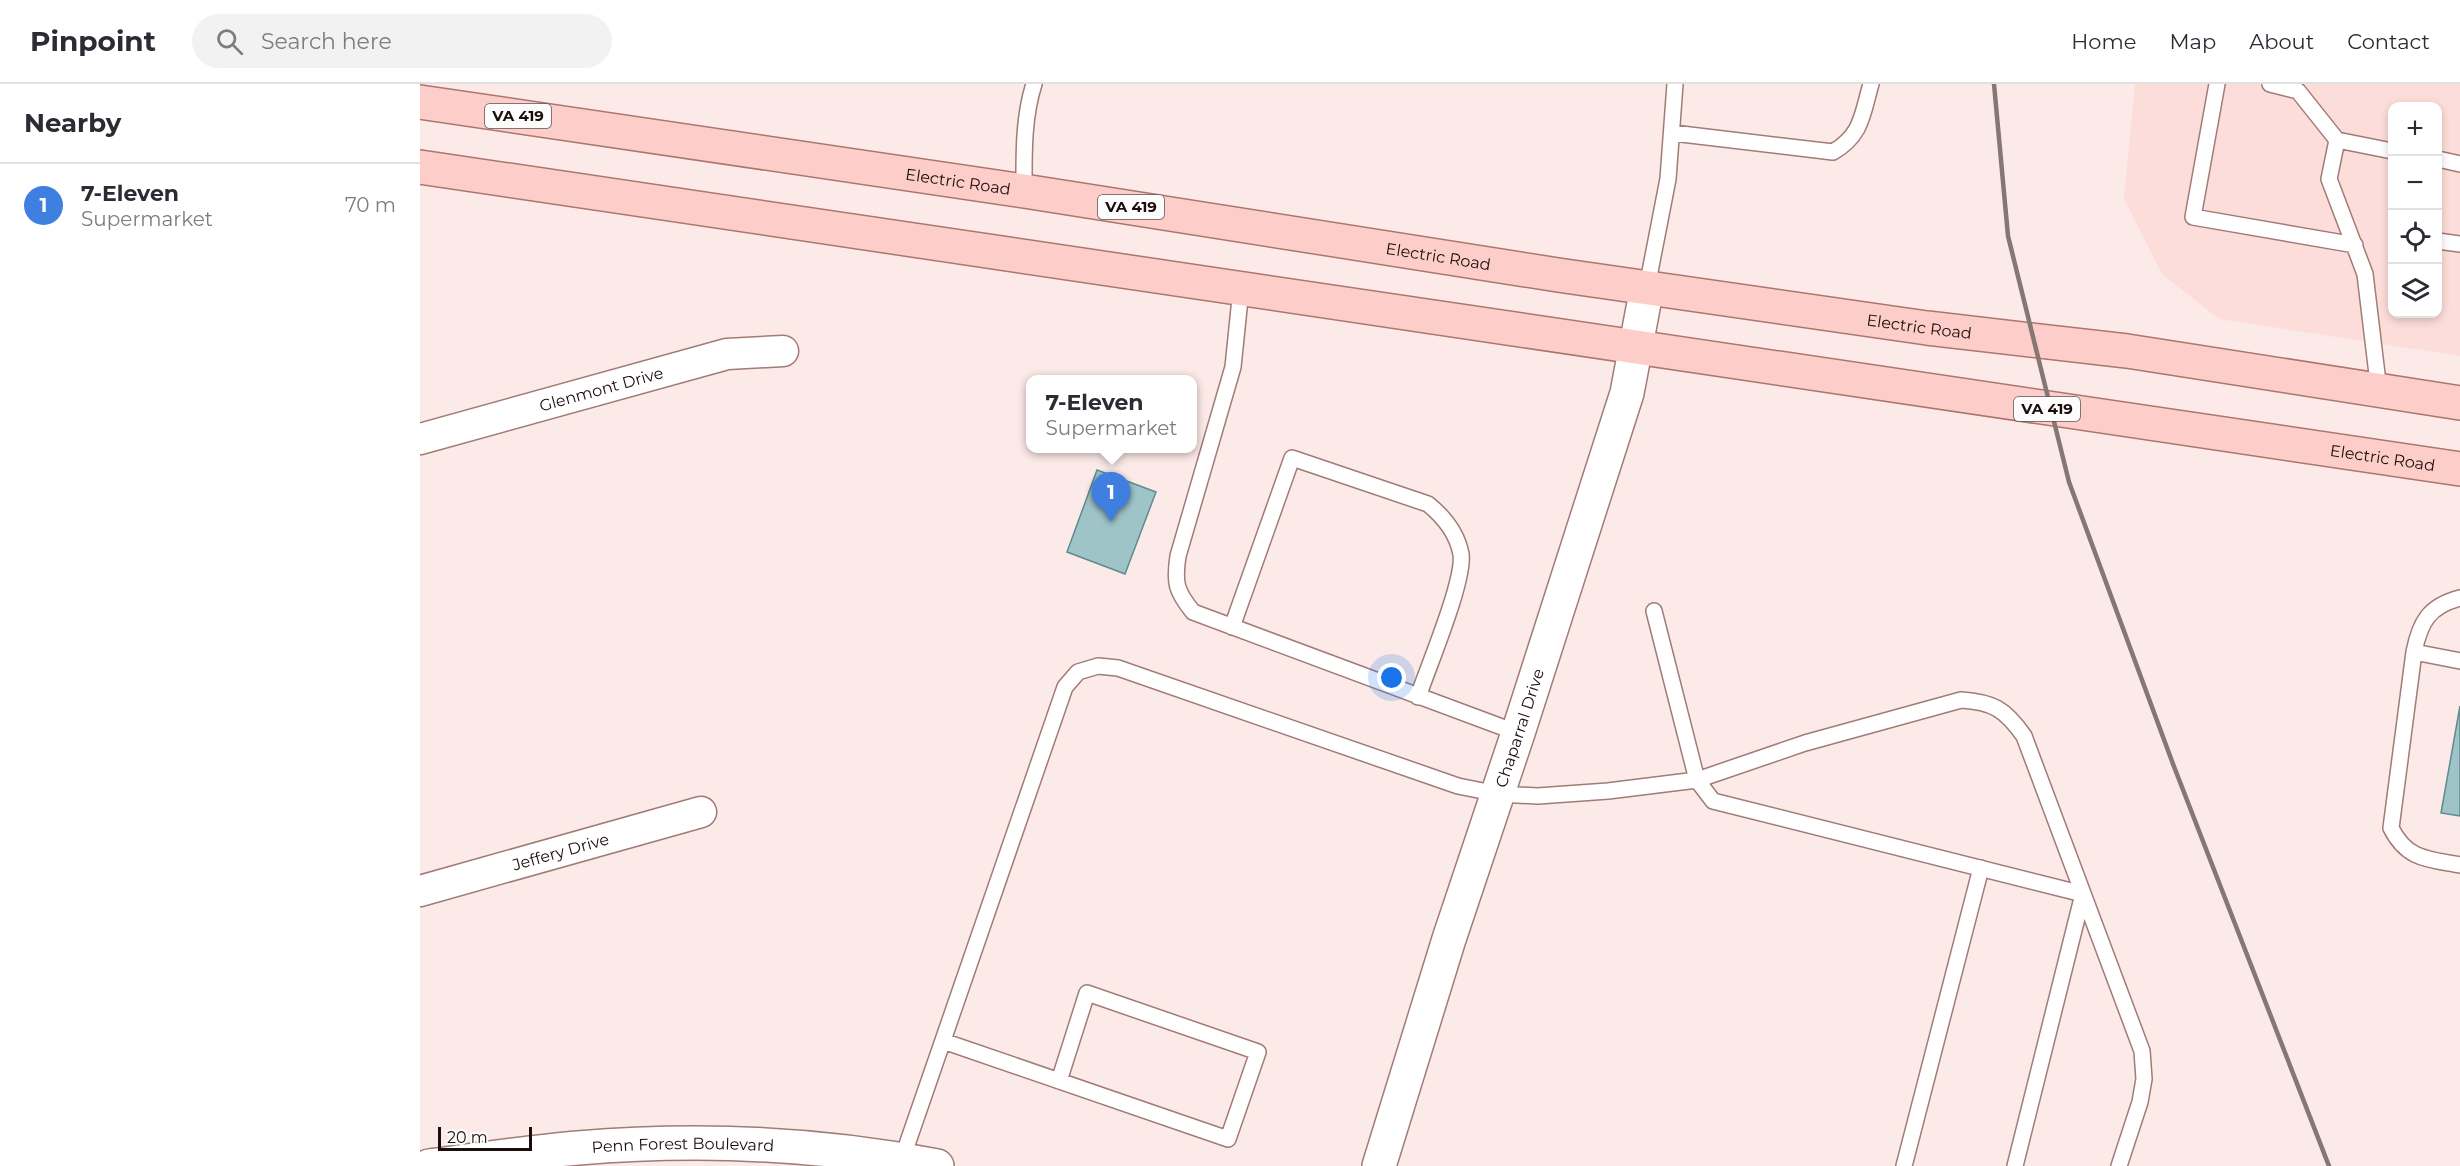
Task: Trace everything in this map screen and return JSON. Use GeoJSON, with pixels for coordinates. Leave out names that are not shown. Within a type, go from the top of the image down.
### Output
{"type":"FeatureCollection","features":[{"type":"Feature","properties":{"kind":"main road","name":"Electric Road"},"geometry":{"type":"LineString","coordinates":[[420,102],[1024,190],[1647,287],[1928,328],[2127,351],[2460,403]]}},
{"type":"Feature","properties":{"kind":"main road","name":"Electric Road"},"geometry":{"type":"LineString","coordinates":[[420,167],[2460,469]]}},
{"type":"Feature","properties":{"kind":"street","name":"Chaparral Drive"},"geometry":{"type":"LineString","coordinates":[[1379,1166],[1449,939],[1627,393],[1647,287]]}},
{"type":"Feature","properties":{"kind":"street","name":"Glenmont Drive"},"geometry":{"type":"LineString","coordinates":[[420,439],[727,354],[783,351]]}},
{"type":"Feature","properties":{"kind":"street","name":"Jeffery Drive"},"geometry":{"type":"LineString","coordinates":[[420,891],[701,812]]}},
{"type":"Feature","properties":{"kind":"street","name":"Penn Forest Boulevard"},"geometry":{"type":"LineString","coordinates":[[429,1166],[578,1148],[676,1142],[775,1145],[937,1166]]}},
{"type":"Feature","properties":{"kind":"lane"},"geometry":{"type":"LineString","coordinates":[[1024,190],[1024,155],[1030,96],[1034,84]]}},
{"type":"Feature","properties":{"kind":"lane"},"geometry":{"type":"LineString","coordinates":[[1647,287],[1668,179],[1675,84]]}},
{"type":"Feature","properties":{"kind":"lane"},"geometry":{"type":"LineString","coordinates":[[1673,133],[1833,152],[1848,143],[1858,128],[1871,84]]}},
{"type":"Feature","properties":{"kind":"lane"},"geometry":{"type":"LineString","coordinates":[[2217,84],[2193,217],[2355,245]]}},
{"type":"Feature","properties":{"kind":"lane"},"geometry":{"type":"LineString","coordinates":[[2270,84],[2298,91],[2337,140],[2388,150]]}},
{"type":"Feature","properties":{"kind":"lane"},"geometry":{"type":"LineString","coordinates":[[2337,140],[2330,179],[2365,274],[2379,391]]}},
{"type":"Feature","properties":{"kind":"lane"},"geometry":{"type":"LineString","coordinates":[[2442,160],[2460,164]]}},
{"type":"Feature","properties":{"kind":"lane"},"geometry":{"type":"LineString","coordinates":[[2442,242],[2460,244]]}},
{"type":"Feature","properties":{"kind":"lane"},"geometry":{"type":"LineString","coordinates":[[1241,289],[1233,367],[1178,556],[1175,578],[1179,595],[1194,612],[1518,733]]}},
{"type":"Feature","properties":{"kind":"lane"},"geometry":{"type":"LineString","coordinates":[[1232,627],[1292,458],[1428,504],[1438,512],[1452,530],[1461,555],[1460,576],[1418,697]]}},
{"type":"Feature","properties":{"kind":"lane"},"geometry":{"type":"LineString","coordinates":[[2460,598],[2447,601],[2430,612],[2418,629],[2391,828],[2399,844],[2413,855],[2460,865]]}},
{"type":"Feature","properties":{"kind":"lane"},"geometry":{"type":"LineString","coordinates":[[1654,610],[1697,780],[1713,801],[2083,894]]}},
{"type":"Feature","properties":{"kind":"lane"},"geometry":{"type":"LineString","coordinates":[[2414,652],[2460,661]]}},
{"type":"Feature","properties":{"kind":"lane"},"geometry":{"type":"LineString","coordinates":[[901,1163],[1065,687],[1078,672],[1098,666],[1118,668],[1458,786],[1498,794],[1538,796],[1608,792],[1697,780],[1804,743],[1961,700],[1982,702],[1998,708],[2012,718],[2024,735],[2142,1051],[2144,1079],[2140,1102],[2119,1166]]}},
{"type":"Feature","properties":{"kind":"lane"},"geometry":{"type":"LineString","coordinates":[[1904,1166],[1982,868]]}},
{"type":"Feature","properties":{"kind":"lane"},"geometry":{"type":"LineString","coordinates":[[2014,1166],[2083,894]]}},
{"type":"Feature","properties":{"kind":"lane"},"geometry":{"type":"LineString","coordinates":[[943,1041],[1059,1081],[1228,1139],[1258,1052],[1087,993],[1059,1081]]}},
{"type":"Feature","properties":{"kind":"shaded area"},"geometry":{"type":"Polygon","coordinates":[[[2135,84],[2460,84],[2460,356],[2219,319],[2162,274],[2124,199],[2135,84]]]}},
{"type":"Feature","properties":{"kind":"building"},"geometry":{"type":"Polygon","coordinates":[[[1097,470],[1156,492],[1125,574],[1067,552],[1097,470]]]}},
{"type":"Feature","properties":{"kind":"building"},"geometry":{"type":"Polygon","coordinates":[[[2460,706],[2460,816],[2441,813],[2460,706]]]}},
{"type":"Feature","properties":{"kind":"railway"},"geometry":{"type":"LineString","coordinates":[[1994,84],[2008,236],[2069,482],[2173,764],[2329,1166]]}},
{"type":"Feature","properties":{"kind":"place","name":"7-Eleven"},"geometry":{"type":"Point","coordinates":[1111,522]}}]}
